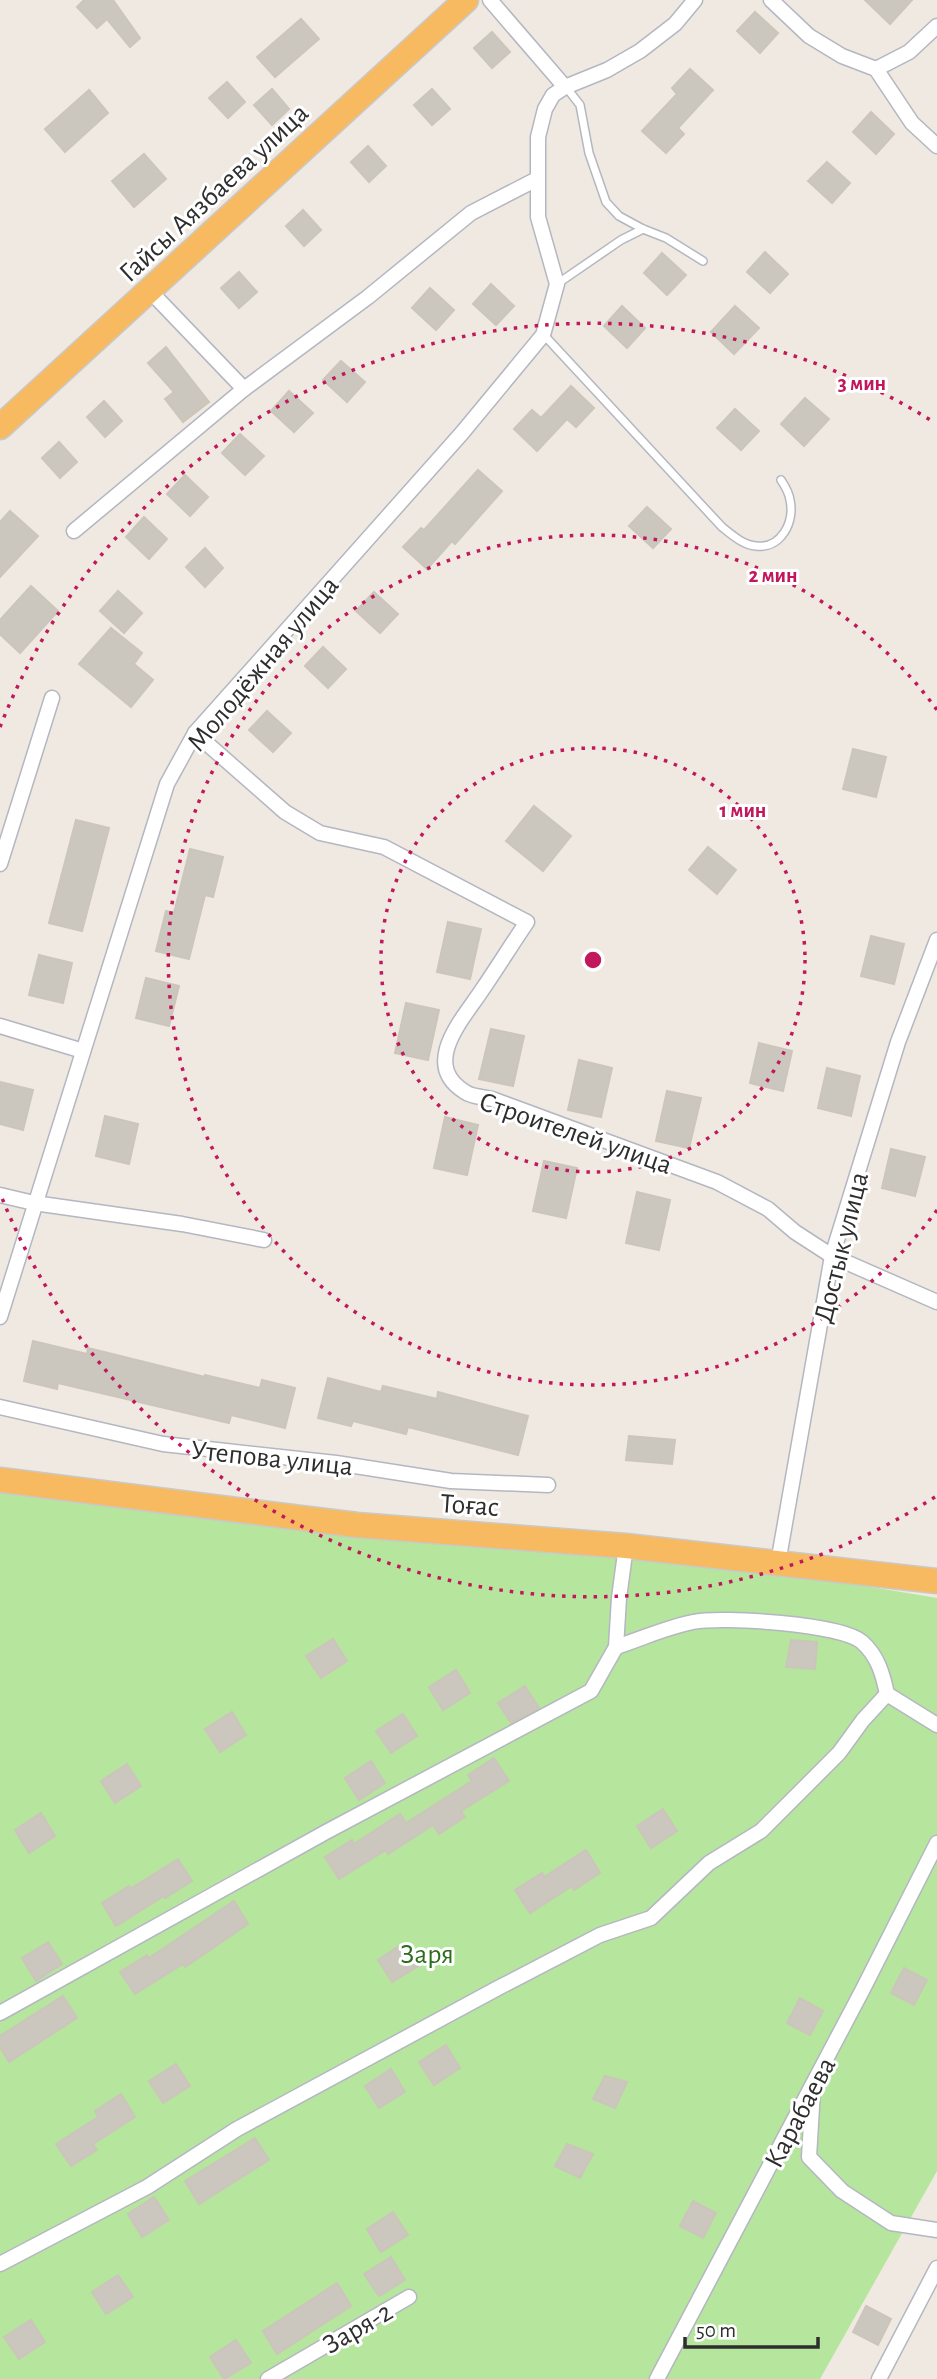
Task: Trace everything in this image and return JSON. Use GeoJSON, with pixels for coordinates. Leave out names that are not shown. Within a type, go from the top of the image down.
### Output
{"type":"FeatureCollection","features":[{"type":"Feature","properties":{"kind":"highway","name":"Гайсы Аязбаева улица"},"geometry":{"type":"LineString","coordinates":[[0,427],[465,0]]}},
{"type":"Feature","properties":{"kind":"highway","name":"Тоғас"},"geometry":{"type":"LineString","coordinates":[[0,1480],[357,1525],[626,1546],[937,1581]]}},
{"type":"Feature","properties":{"kind":"street"},"geometry":{"type":"LineString","coordinates":[[490,0],[565,87]]}},
{"type":"Feature","properties":{"kind":"street"},"geometry":{"type":"LineString","coordinates":[[557,284],[538,217],[538,137],[545,108],[553,95],[565,87],[640,51],[675,24],[695,0]]}},
{"type":"Feature","properties":{"kind":"street"},"geometry":{"type":"LineString","coordinates":[[771,0],[809,36],[842,56],[876,69],[912,123],[937,146]]}},
{"type":"Feature","properties":{"kind":"street"},"geometry":{"type":"LineString","coordinates":[[876,69],[909,52],[937,26]]}},
{"type":"Feature","properties":{"kind":"street"},"geometry":{"type":"LineString","coordinates":[[74,531],[244,389],[368,296],[471,213],[537,179]]}},
{"type":"Feature","properties":{"kind":"street","name":"Молодёжная улица"},"geometry":{"type":"LineString","coordinates":[[0,1317],[167,784],[195,733],[462,433],[543,335],[557,284]]}},
{"type":"Feature","properties":{"kind":"street"},"geometry":{"type":"LineString","coordinates":[[150,291],[244,389]]}},
{"type":"Feature","properties":{"kind":"street"},"geometry":{"type":"LineString","coordinates":[[0,864],[52,698]]}},
{"type":"Feature","properties":{"kind":"street","name":"Строителей улица"},"geometry":{"type":"LineString","coordinates":[[195,733],[285,812],[320,833],[384,847],[527,922],[448,1040],[445,1068],[466,1093],[492,1099],[718,1182],[768,1209],[795,1232],[832,1256]]}},
{"type":"Feature","properties":{"kind":"street","name":"Достык улица"},"geometry":{"type":"LineString","coordinates":[[778,1563],[832,1256],[898,1042],[937,940]]}},
{"type":"Feature","properties":{"kind":"street"},"geometry":{"type":"LineString","coordinates":[[0,1026],[83,1051]]}},
{"type":"Feature","properties":{"kind":"street"},"geometry":{"type":"LineString","coordinates":[[0,1195],[34,1203],[182,1224],[264,1240]]}},
{"type":"Feature","properties":{"kind":"street"},"geometry":{"type":"LineString","coordinates":[[832,1256],[937,1302]]}},
{"type":"Feature","properties":{"kind":"street","name":"Утепова улица"},"geometry":{"type":"LineString","coordinates":[[0,1407],[163,1444],[336,1463],[451,1481],[548,1485]]}},
{"type":"Feature","properties":{"kind":"street"},"geometry":{"type":"LineString","coordinates":[[0,2013],[326,1832],[591,1691],[616,1647],[626,1546]]}},
{"type":"Feature","properties":{"kind":"street"},"geometry":{"type":"LineString","coordinates":[[616,1647],[693,1622],[741,1619],[824,1629],[861,1641],[882,1668],[887,1694],[937,1725]]}},
{"type":"Feature","properties":{"kind":"street"},"geometry":{"type":"LineString","coordinates":[[0,2264],[147,2187],[237,2129],[498,1988],[600,1935],[651,1918],[709,1863],[761,1831],[839,1753],[863,1720],[887,1694]]}},
{"type":"Feature","properties":{"kind":"street","name":"Карабаева"},"geometry":{"type":"LineString","coordinates":[[657,2379],[813,2085],[937,1843]]}},
{"type":"Feature","properties":{"kind":"street"},"geometry":{"type":"LineString","coordinates":[[813,2085],[809,2157],[842,2191],[891,2223],[937,2230]]}},
{"type":"Feature","properties":{"kind":"street"},"geometry":{"type":"LineString","coordinates":[[879,2379],[937,2269]]}},
{"type":"Feature","properties":{"kind":"street","name":"Заря-2"},"geometry":{"type":"LineString","coordinates":[[268,2379],[409,2297]]}},
{"type":"Feature","properties":{"kind":"lane"},"geometry":{"type":"LineString","coordinates":[[565,87],[580,105],[589,153],[606,202],[619,216],[666,238],[703,261]]}},
{"type":"Feature","properties":{"kind":"lane"},"geometry":{"type":"LineString","coordinates":[[557,284],[621,240],[643,229]]}},
{"type":"Feature","properties":{"kind":"lane"},"geometry":{"type":"LineString","coordinates":[[543,335],[722,527],[742,542],[755,546],[770,546],[780,538],[790,523],[791,503],[781,480]]}},
{"type":"Feature","properties":{"kind":"green space","name":"Заря"},"geometry":{"type":"Polygon","coordinates":[[[0,1477],[626,1546],[937,1598],[937,2171],[820,2379],[0,2379],[0,1477]]]}},
{"type":"Feature","properties":{"kind":"building"},"geometry":{"type":"Polygon","coordinates":[[[84,0],[113,0],[140,38],[130,47],[107,19],[97,28],[77,7],[84,0]]]}},
{"type":"Feature","properties":{"kind":"building"},"geometry":{"type":"Polygon","coordinates":[[[865,0],[912,0],[890,24],[865,0]]]}},
{"type":"Feature","properties":{"kind":"building"},"geometry":{"type":"Polygon","coordinates":[[[755,12],[778,33],[760,53],[737,31],[755,12]]]}},
{"type":"Feature","properties":{"kind":"building"},"geometry":{"type":"Polygon","coordinates":[[[301,19],[319,39],[275,77],[257,57],[301,19]]]}},
{"type":"Feature","properties":{"kind":"building"},"geometry":{"type":"Polygon","coordinates":[[[492,32],[510,52],[492,68],[474,48],[492,32]]]}},
{"type":"Feature","properties":{"kind":"building"},"geometry":{"type":"Polygon","coordinates":[[[690,69],[713,90],[678,128],[684,134],[666,153],[642,131],[677,94],[672,88],[690,69]]]}},
{"type":"Feature","properties":{"kind":"building"},"geometry":{"type":"Polygon","coordinates":[[[227,82],[245,102],[228,118],[209,98],[227,82]]]}},
{"type":"Feature","properties":{"kind":"building"},"geometry":{"type":"Polygon","coordinates":[[[272,89],[289,109],[272,125],[254,105],[272,89]]]}},
{"type":"Feature","properties":{"kind":"building"},"geometry":{"type":"Polygon","coordinates":[[[432,89],[450,109],[432,125],[414,105],[432,89]]]}},
{"type":"Feature","properties":{"kind":"building"},"geometry":{"type":"Polygon","coordinates":[[[89,90],[108,113],[65,152],[45,129],[89,90]]]}},
{"type":"Feature","properties":{"kind":"building"},"geometry":{"type":"Polygon","coordinates":[[[871,112],[894,134],[876,154],[853,132],[871,112]]]}},
{"type":"Feature","properties":{"kind":"building"},"geometry":{"type":"Polygon","coordinates":[[[368,146],[386,166],[369,182],[351,162],[368,146]]]}},
{"type":"Feature","properties":{"kind":"building"},"geometry":{"type":"Polygon","coordinates":[[[144,154],[166,179],[134,207],[112,181],[144,154]]]}},
{"type":"Feature","properties":{"kind":"building"},"geometry":{"type":"Polygon","coordinates":[[[827,162],[850,183],[832,203],[808,181],[827,162]]]}},
{"type":"Feature","properties":{"kind":"building"},"geometry":{"type":"Polygon","coordinates":[[[303,210],[321,230],[304,246],[286,226],[303,210]]]}},
{"type":"Feature","properties":{"kind":"building"},"geometry":{"type":"Polygon","coordinates":[[[765,252],[788,274],[770,293],[747,272],[765,252]]]}},
{"type":"Feature","properties":{"kind":"building"},"geometry":{"type":"Polygon","coordinates":[[[662,253],[686,275],[667,295],[644,273],[662,253]]]}},
{"type":"Feature","properties":{"kind":"building"},"geometry":{"type":"Polygon","coordinates":[[[239,272],[257,292],[239,308],[221,288],[239,272]]]}},
{"type":"Feature","properties":{"kind":"building"},"geometry":{"type":"Polygon","coordinates":[[[491,284],[514,306],[496,325],[473,304],[491,284]]]}},
{"type":"Feature","properties":{"kind":"building"},"geometry":{"type":"Polygon","coordinates":[[[430,288],[454,310],[436,330],[412,308],[430,288]]]}},
{"type":"Feature","properties":{"kind":"building"},"geometry":{"type":"Polygon","coordinates":[[[622,306],[645,328],[627,348],[604,326],[622,306]]]}},
{"type":"Feature","properties":{"kind":"building"},"geometry":{"type":"Polygon","coordinates":[[[735,306],[759,328],[734,354],[711,332],[735,306]]]}},
{"type":"Feature","properties":{"kind":"building"},"geometry":{"type":"Polygon","coordinates":[[[166,347],[209,402],[183,422],[165,399],[174,392],[148,363],[166,347]]]}},
{"type":"Feature","properties":{"kind":"building"},"geometry":{"type":"Polygon","coordinates":[[[341,361],[365,382],[347,402],[323,380],[341,361]]]}},
{"type":"Feature","properties":{"kind":"building"},"geometry":{"type":"Polygon","coordinates":[[[571,386],[594,408],[576,427],[567,419],[537,451],[514,429],[532,410],[541,418],[571,386]]]}},
{"type":"Feature","properties":{"kind":"building"},"geometry":{"type":"Polygon","coordinates":[[[289,391],[313,413],[294,432],[271,411],[289,391]]]}},
{"type":"Feature","properties":{"kind":"building"},"geometry":{"type":"Polygon","coordinates":[[[805,398],[829,419],[804,446],[781,424],[805,398]]]}},
{"type":"Feature","properties":{"kind":"building"},"geometry":{"type":"Polygon","coordinates":[[[104,401],[122,421],[105,437],[87,417],[104,401]]]}},
{"type":"Feature","properties":{"kind":"building"},"geometry":{"type":"Polygon","coordinates":[[[735,409],[759,431],[741,450],[717,428],[735,409]]]}},
{"type":"Feature","properties":{"kind":"building"},"geometry":{"type":"Polygon","coordinates":[[[240,434],[264,456],[245,475],[222,453],[240,434]]]}},
{"type":"Feature","properties":{"kind":"building"},"geometry":{"type":"Polygon","coordinates":[[[59,442],[77,462],[60,478],[42,458],[59,442]]]}},
{"type":"Feature","properties":{"kind":"building"},"geometry":{"type":"Polygon","coordinates":[[[478,470],[502,491],[455,544],[452,541],[427,569],[403,547],[421,528],[424,530],[478,470]]]}},
{"type":"Feature","properties":{"kind":"building"},"geometry":{"type":"Polygon","coordinates":[[[185,475],[208,497],[190,516],[167,494],[185,475]]]}},
{"type":"Feature","properties":{"kind":"building"},"geometry":{"type":"Polygon","coordinates":[[[647,507],[671,529],[653,548],[629,526],[647,507]]]}},
{"type":"Feature","properties":{"kind":"building"},"geometry":{"type":"Polygon","coordinates":[[[10,511],[38,536],[0,577],[0,522],[10,511]]]}},
{"type":"Feature","properties":{"kind":"building"},"geometry":{"type":"Polygon","coordinates":[[[144,517],[167,539],[149,559],[126,537],[144,517]]]}},
{"type":"Feature","properties":{"kind":"building"},"geometry":{"type":"Polygon","coordinates":[[[205,548],[223,568],[205,587],[186,567],[205,548]]]}},
{"type":"Feature","properties":{"kind":"building"},"geometry":{"type":"Polygon","coordinates":[[[31,586],[58,611],[20,653],[0,634],[0,620],[31,586]]]}},
{"type":"Feature","properties":{"kind":"building"},"geometry":{"type":"Polygon","coordinates":[[[118,591],[142,613],[124,633],[100,611],[118,591]]]}},
{"type":"Feature","properties":{"kind":"building"},"geometry":{"type":"Polygon","coordinates":[[[374,592],[398,614],[380,633],[356,611],[374,592]]]}},
{"type":"Feature","properties":{"kind":"building"},"geometry":{"type":"Polygon","coordinates":[[[111,628],[142,653],[134,664],[153,680],[131,707],[79,664],[111,628]]]}},
{"type":"Feature","properties":{"kind":"building"},"geometry":{"type":"Polygon","coordinates":[[[323,647],[346,669],[328,688],[305,666],[323,647]]]}},
{"type":"Feature","properties":{"kind":"building"},"geometry":{"type":"Polygon","coordinates":[[[267,711],[291,733],[273,752],[249,730],[267,711]]]}},
{"type":"Feature","properties":{"kind":"building"},"geometry":{"type":"Polygon","coordinates":[[[853,749],[886,757],[876,797],[843,789],[853,749]]]}},
{"type":"Feature","properties":{"kind":"building"},"geometry":{"type":"Polygon","coordinates":[[[534,806],[571,836],[543,871],[506,841],[534,806]]]}},
{"type":"Feature","properties":{"kind":"building"},"geometry":{"type":"Polygon","coordinates":[[[76,820],[109,828],[82,931],[49,923],[76,820]]]}},
{"type":"Feature","properties":{"kind":"building"},"geometry":{"type":"Polygon","coordinates":[[[708,847],[736,870],[717,894],[689,870],[708,847]]]}},
{"type":"Feature","properties":{"kind":"building"},"geometry":{"type":"Polygon","coordinates":[[[190,849],[223,857],[213,897],[205,895],[189,959],[156,951],[166,911],[174,913],[190,849]]]}},
{"type":"Feature","properties":{"kind":"building"},"geometry":{"type":"Polygon","coordinates":[[[448,922],[481,929],[470,979],[437,972],[448,922]]]}},
{"type":"Feature","properties":{"kind":"building"},"geometry":{"type":"Polygon","coordinates":[[[871,936],[904,944],[894,984],[861,976],[871,936]]]}},
{"type":"Feature","properties":{"kind":"building"},"geometry":{"type":"Polygon","coordinates":[[[39,955],[72,963],[63,1003],[29,995],[39,955]]]}},
{"type":"Feature","properties":{"kind":"building"},"geometry":{"type":"Polygon","coordinates":[[[146,978],[179,986],[169,1026],[136,1018],[146,978]]]}},
{"type":"Feature","properties":{"kind":"building"},"geometry":{"type":"Polygon","coordinates":[[[406,1003],[439,1010],[428,1060],[395,1053],[406,1003]]]}},
{"type":"Feature","properties":{"kind":"building"},"geometry":{"type":"Polygon","coordinates":[[[491,1029],[524,1036],[513,1086],[479,1079],[491,1029]]]}},
{"type":"Feature","properties":{"kind":"building"},"geometry":{"type":"Polygon","coordinates":[[[759,1043],[792,1051],[783,1091],[750,1083],[759,1043]]]}},
{"type":"Feature","properties":{"kind":"building"},"geometry":{"type":"Polygon","coordinates":[[[579,1060],[612,1068],[601,1117],[568,1110],[579,1060]]]}},
{"type":"Feature","properties":{"kind":"building"},"geometry":{"type":"Polygon","coordinates":[[[827,1068],[860,1076],[851,1116],[818,1108],[827,1068]]]}},
{"type":"Feature","properties":{"kind":"building"},"geometry":{"type":"Polygon","coordinates":[[[0,1082],[33,1090],[23,1130],[0,1124],[0,1082]]]}},
{"type":"Feature","properties":{"kind":"building"},"geometry":{"type":"Polygon","coordinates":[[[667,1091],[701,1098],[689,1148],[656,1141],[667,1091]]]}},
{"type":"Feature","properties":{"kind":"building"},"geometry":{"type":"Polygon","coordinates":[[[105,1116],[138,1124],[129,1164],[96,1156],[105,1116]]]}},
{"type":"Feature","properties":{"kind":"building"},"geometry":{"type":"Polygon","coordinates":[[[445,1117],[478,1125],[467,1175],[434,1168],[445,1117]]]}},
{"type":"Feature","properties":{"kind":"building"},"geometry":{"type":"Polygon","coordinates":[[[891,1149],[925,1157],[915,1196],[882,1188],[891,1149]]]}},
{"type":"Feature","properties":{"kind":"building"},"geometry":{"type":"Polygon","coordinates":[[[544,1161],[577,1168],[566,1218],[533,1211],[544,1161]]]}},
{"type":"Feature","properties":{"kind":"building"},"geometry":{"type":"Polygon","coordinates":[[[637,1192],[670,1200],[659,1250],[626,1243],[637,1192]]]}},
{"type":"Feature","properties":{"kind":"building"},"geometry":{"type":"Polygon","coordinates":[[[33,1341],[87,1354],[88,1348],[260,1388],[262,1380],[295,1388],[285,1428],[231,1415],[229,1423],[58,1383],[57,1389],[24,1381],[33,1341]]]}},
{"type":"Feature","properties":{"kind":"building"},"geometry":{"type":"Polygon","coordinates":[[[328,1378],[381,1392],[383,1386],[437,1399],[438,1392],[528,1416],[518,1455],[408,1427],[406,1434],[353,1421],[351,1426],[318,1418],[328,1378]]]}},
{"type":"Feature","properties":{"kind":"building"},"geometry":{"type":"Polygon","coordinates":[[[629,1436],[675,1440],[672,1464],[626,1460],[629,1436]]]}},
{"type":"Feature","properties":{"kind":"building"},"geometry":{"type":"Polygon","coordinates":[[[333,1639],[347,1661],[321,1678],[306,1656],[333,1639]]]}},
{"type":"Feature","properties":{"kind":"building"},"geometry":{"type":"Polygon","coordinates":[[[791,1640],[817,1642],[815,1669],[786,1667],[791,1640]]]}},
{"type":"Feature","properties":{"kind":"building"},"geometry":{"type":"Polygon","coordinates":[[[456,1670],[470,1693],[443,1710],[429,1687],[456,1670]]]}},
{"type":"Feature","properties":{"kind":"building"},"geometry":{"type":"Polygon","coordinates":[[[525,1686],[539,1708],[511,1723],[498,1703],[525,1686]]]}},
{"type":"Feature","properties":{"kind":"building"},"geometry":{"type":"Polygon","coordinates":[[[232,1712],[246,1735],[220,1752],[205,1729],[232,1712]]]}},
{"type":"Feature","properties":{"kind":"building"},"geometry":{"type":"Polygon","coordinates":[[[403,1714],[417,1736],[391,1753],[376,1731],[403,1714]]]}},
{"type":"Feature","properties":{"kind":"building"},"geometry":{"type":"Polygon","coordinates":[[[494,1758],[509,1781],[461,1811],[465,1817],[439,1834],[433,1825],[388,1854],[386,1850],[339,1879],[325,1857],[352,1840],[354,1844],[400,1814],[406,1823],[472,1781],[468,1775],[494,1758]]]}},
{"type":"Feature","properties":{"kind":"building"},"geometry":{"type":"Polygon","coordinates":[[[371,1761],[385,1783],[359,1800],[345,1778],[371,1761]]]}},
{"type":"Feature","properties":{"kind":"building"},"geometry":{"type":"Polygon","coordinates":[[[127,1764],[141,1786],[115,1803],[101,1781],[127,1764]]]}},
{"type":"Feature","properties":{"kind":"building"},"geometry":{"type":"Polygon","coordinates":[[[663,1809],[677,1831],[651,1848],[637,1826],[663,1809]]]}},
{"type":"Feature","properties":{"kind":"building"},"geometry":{"type":"Polygon","coordinates":[[[41,1813],[55,1836],[29,1853],[15,1830],[41,1813]]]}},
{"type":"Feature","properties":{"kind":"building"},"geometry":{"type":"Polygon","coordinates":[[[586,1850],[600,1873],[574,1890],[572,1886],[530,1913],[515,1890],[542,1873],[544,1877],[586,1850]]]}},
{"type":"Feature","properties":{"kind":"building"},"geometry":{"type":"Polygon","coordinates":[[[178,1859],[192,1881],[116,1926],[102,1903],[178,1859]]]}},
{"type":"Feature","properties":{"kind":"building"},"geometry":{"type":"Polygon","coordinates":[[[234,1901],[248,1924],[185,1967],[183,1964],[135,1994],[120,1972],[147,1955],[149,1958],[234,1901]]]}},
{"type":"Feature","properties":{"kind":"building"},"geometry":{"type":"Polygon","coordinates":[[[48,1942],[62,1964],[36,1981],[22,1958],[48,1942]]]}},
{"type":"Feature","properties":{"kind":"building"},"geometry":{"type":"Polygon","coordinates":[[[404,1943],[419,1966],[392,1982],[378,1960],[404,1943]]]}},
{"type":"Feature","properties":{"kind":"building"},"geometry":{"type":"Polygon","coordinates":[[[904,1968],[927,1980],[914,2005],[891,1993],[904,1968]]]}},
{"type":"Feature","properties":{"kind":"building"},"geometry":{"type":"Polygon","coordinates":[[[63,1996],[77,2018],[9,2062],[0,2047],[0,2036],[63,1996]]]}},
{"type":"Feature","properties":{"kind":"building"},"geometry":{"type":"Polygon","coordinates":[[[800,1998],[823,2011],[810,2035],[787,2023],[800,1998]]]}},
{"type":"Feature","properties":{"kind":"building"},"geometry":{"type":"Polygon","coordinates":[[[446,2045],[460,2068],[434,2085],[419,2062],[446,2045]]]}},
{"type":"Feature","properties":{"kind":"building"},"geometry":{"type":"Polygon","coordinates":[[[176,2064],[190,2086],[163,2103],[149,2081],[176,2064]]]}},
{"type":"Feature","properties":{"kind":"building"},"geometry":{"type":"Polygon","coordinates":[[[391,2069],[405,2092],[379,2108],[365,2086],[391,2069]]]}},
{"type":"Feature","properties":{"kind":"building"},"geometry":{"type":"Polygon","coordinates":[[[605,2076],[627,2082],[615,2108],[593,2099],[605,2076]]]}},
{"type":"Feature","properties":{"kind":"building"},"geometry":{"type":"Polygon","coordinates":[[[121,2094],[135,2117],[93,2144],[97,2150],[71,2166],[56,2144],[98,2117],[95,2111],[121,2094]]]}},
{"type":"Feature","properties":{"kind":"building"},"geometry":{"type":"Polygon","coordinates":[[[255,2138],[269,2160],[199,2204],[185,2181],[255,2138]]]}},
{"type":"Feature","properties":{"kind":"building"},"geometry":{"type":"Polygon","coordinates":[[[567,2144],[593,2154],[580,2178],[555,2166],[567,2144]]]}},
{"type":"Feature","properties":{"kind":"building"},"geometry":{"type":"Polygon","coordinates":[[[154,2197],[169,2220],[142,2237],[128,2214],[154,2197]]]}},
{"type":"Feature","properties":{"kind":"building"},"geometry":{"type":"Polygon","coordinates":[[[693,2201],[716,2213],[703,2238],[680,2226],[693,2201]]]}},
{"type":"Feature","properties":{"kind":"building"},"geometry":{"type":"Polygon","coordinates":[[[393,2212],[408,2235],[381,2252],[367,2229],[393,2212]]]}},
{"type":"Feature","properties":{"kind":"building"},"geometry":{"type":"Polygon","coordinates":[[[391,2257],[405,2280],[379,2296],[364,2274],[391,2257]]]}},
{"type":"Feature","properties":{"kind":"building"},"geometry":{"type":"Polygon","coordinates":[[[118,2275],[133,2297],[106,2314],[92,2292],[118,2275]]]}},
{"type":"Feature","properties":{"kind":"building"},"geometry":{"type":"Polygon","coordinates":[[[337,2283],[351,2306],[277,2354],[263,2331],[337,2283]]]}},
{"type":"Feature","properties":{"kind":"building"},"geometry":{"type":"Polygon","coordinates":[[[866,2306],[891,2319],[878,2345],[853,2332],[866,2306]]]}},
{"type":"Feature","properties":{"kind":"building"},"geometry":{"type":"Polygon","coordinates":[[[31,2320],[45,2342],[19,2359],[4,2337],[31,2320]]]}},
{"type":"Feature","properties":{"kind":"building"},"geometry":{"type":"Polygon","coordinates":[[[236,2340],[251,2363],[224,2379],[210,2357],[236,2340]]]}}]}
